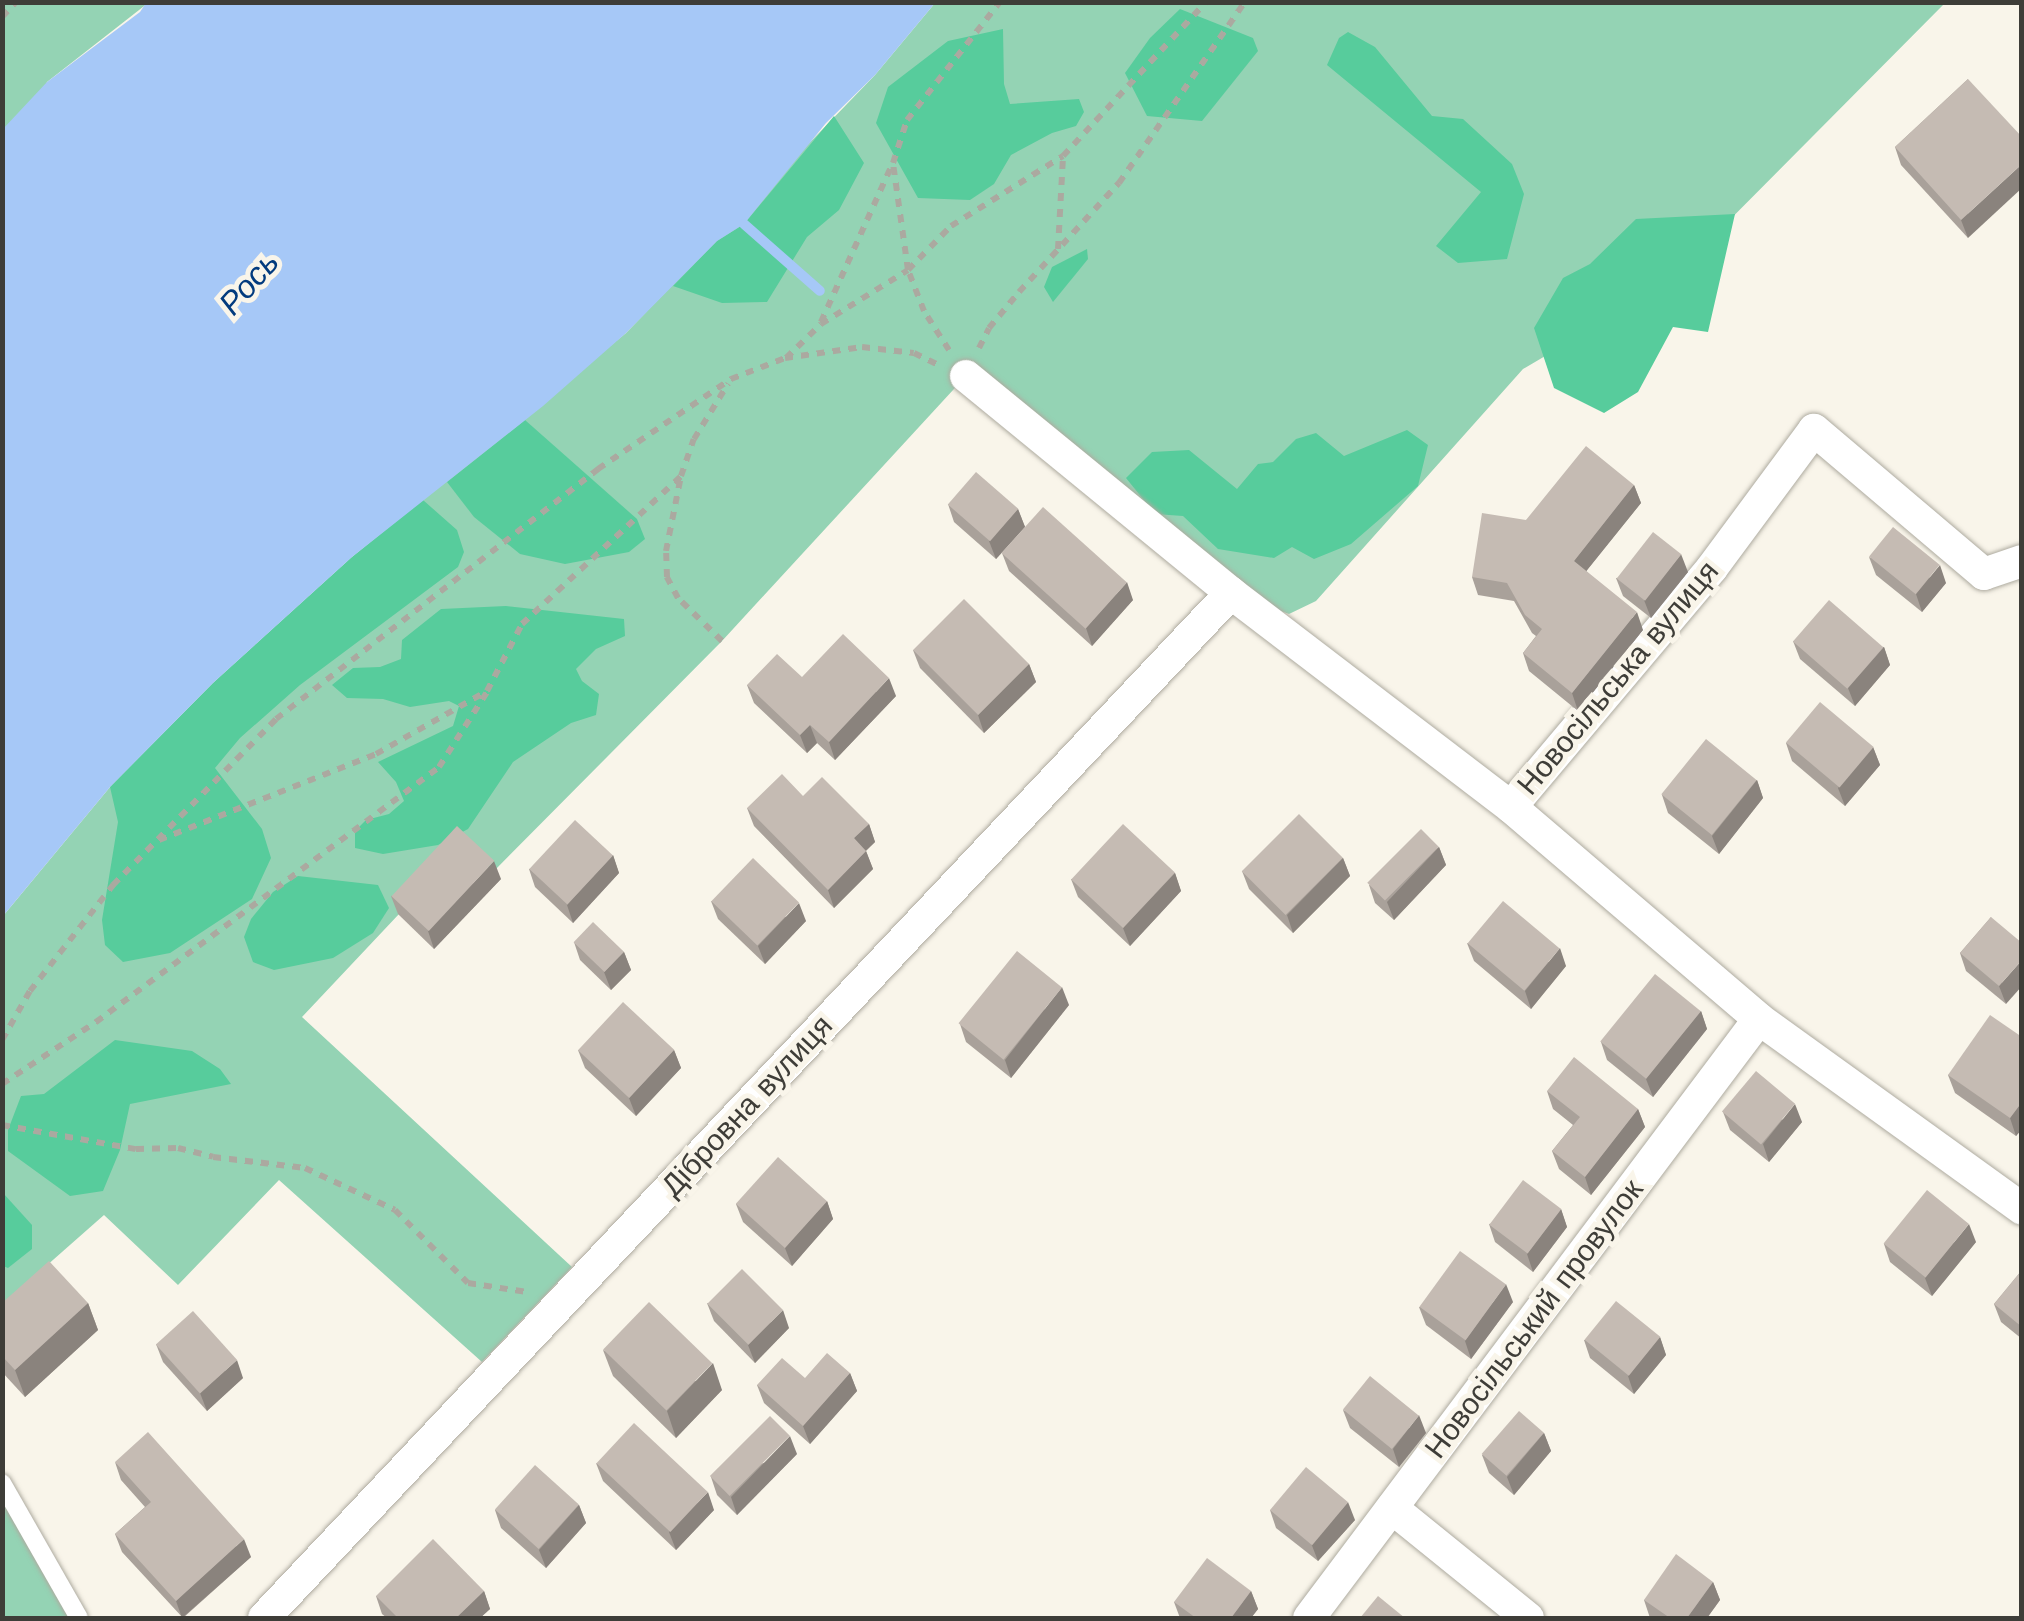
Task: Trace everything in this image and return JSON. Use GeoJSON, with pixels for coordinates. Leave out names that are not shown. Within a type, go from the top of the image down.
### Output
{"type":"FeatureCollection","features":[{"type":"Feature","properties":{"kind":"street"},"geometry":{"type":"LineString","coordinates":[[966,376],[1231,593],[1510,806]]}},
{"type":"Feature","properties":{"kind":"street","name":"Новосільська вулиця"},"geometry":{"type":"LineString","coordinates":[[2022,561],[1984,574],[1814,430],[1712,568],[1510,806],[1760,1019],[2022,1209]]}},
{"type":"Feature","properties":{"kind":"street","name":"Дібровна вулиця"},"geometry":{"type":"LineString","coordinates":[[264,1618],[1231,593]]}},
{"type":"Feature","properties":{"kind":"street","name":"Новосільський провулок"},"geometry":{"type":"LineString","coordinates":[[1308,1618],[1760,1019]]}},
{"type":"Feature","properties":{"kind":"street"},"geometry":{"type":"LineString","coordinates":[[1392,1508],[1528,1618]]}},
{"type":"Feature","properties":{"kind":"lane"},"geometry":{"type":"LineString","coordinates":[[2,1483],[79,1618]]}},
{"type":"Feature","properties":{"kind":"path"},"geometry":{"type":"LineString","coordinates":[[2,16],[16,2]]}},
{"type":"Feature","properties":{"kind":"path"},"geometry":{"type":"LineString","coordinates":[[821,324],[893,163],[907,120],[1000,2]]}},
{"type":"Feature","properties":{"kind":"path"},"geometry":{"type":"LineString","coordinates":[[966,376],[990,328],[1119,184],[1245,2]]}},
{"type":"Feature","properties":{"kind":"path"},"geometry":{"type":"LineString","coordinates":[[786,358],[821,324],[908,270],[951,226],[1063,156],[1202,4]]}},
{"type":"Feature","properties":{"kind":"path"},"geometry":{"type":"LineString","coordinates":[[1058,251],[1063,156]]}},
{"type":"Feature","properties":{"kind":"path"},"geometry":{"type":"LineString","coordinates":[[893,163],[908,270],[924,311],[966,376]]}},
{"type":"Feature","properties":{"kind":"path"},"geometry":{"type":"LineString","coordinates":[[2,1040],[30,990],[113,885],[276,719],[598,469],[731,379],[786,358],[862,347],[914,353],[966,376]]}},
{"type":"Feature","properties":{"kind":"path"},"geometry":{"type":"LineString","coordinates":[[722,641],[678,598],[668,577],[666,551],[681,476],[694,440],[731,379]]}},
{"type":"Feature","properties":{"kind":"path"},"geometry":{"type":"LineString","coordinates":[[2,1084],[96,1022],[439,767],[488,691],[522,624],[681,476]]}},
{"type":"Feature","properties":{"kind":"path"},"geometry":{"type":"LineString","coordinates":[[156,842],[376,754],[488,691]]}},
{"type":"Feature","properties":{"kind":"path"},"geometry":{"type":"LineString","coordinates":[[2,1125],[136,1149],[178,1148],[213,1157],[305,1168],[395,1210],[468,1283],[566,1297]]}},
{"type":"Feature","properties":{"kind":"green space"},"geometry":{"type":"Polygon","coordinates":[[[3,3],[148,3],[47,82],[3,204],[3,3]]]}},
{"type":"Feature","properties":{"kind":"green space"},"geometry":{"type":"Polygon","coordinates":[[[935,3],[1945,3],[1664,286],[1523,369],[1316,601],[1289,614],[1231,593],[965,377],[722,641],[493,872],[464,845],[302,1017],[572,1267],[482,1362],[279,1180],[178,1285],[104,1215],[3,1304],[3,916],[110,787],[213,683],[352,557],[626,333],[875,75],[935,3]]]}},
{"type":"Feature","properties":{"kind":"green space"},"geometry":{"type":"Polygon","coordinates":[[[1180,9],[1253,38],[1258,51],[1202,121],[1147,116],[1125,73],[1150,38],[1180,9]]]}},
{"type":"Feature","properties":{"kind":"green space"},"geometry":{"type":"Polygon","coordinates":[[[1003,29],[1004,84],[1010,104],[1079,99],[1084,112],[1076,126],[1052,133],[1011,155],[994,184],[970,200],[918,198],[876,123],[888,87],[948,41],[1003,29]]]}},
{"type":"Feature","properties":{"kind":"green space"},"geometry":{"type":"Polygon","coordinates":[[[1348,32],[1375,47],[1432,116],[1463,119],[1512,164],[1524,194],[1507,259],[1458,263],[1436,246],[1481,192],[1327,65],[1339,38],[1348,32]]]}},
{"type":"Feature","properties":{"kind":"green space"},"geometry":{"type":"Polygon","coordinates":[[[834,116],[864,163],[839,210],[807,237],[767,302],[722,303],[673,286],[717,241],[744,224],[834,116]]]}},
{"type":"Feature","properties":{"kind":"green space"},"geometry":{"type":"Polygon","coordinates":[[[1735,214],[1708,332],[1673,327],[1638,392],[1604,413],[1554,388],[1534,328],[1563,278],[1590,264],[1636,219],[1735,214]]]}},
{"type":"Feature","properties":{"kind":"green space"},"geometry":{"type":"Polygon","coordinates":[[[1087,249],[1088,259],[1053,302],[1044,287],[1052,267],[1087,249]]]}},
{"type":"Feature","properties":{"kind":"green space"},"geometry":{"type":"Polygon","coordinates":[[[525,420],[637,519],[645,539],[629,552],[565,564],[520,554],[474,517],[447,482],[525,420]]]}},
{"type":"Feature","properties":{"kind":"green space"},"geometry":{"type":"Polygon","coordinates":[[[1407,430],[1428,445],[1418,486],[1351,544],[1314,559],[1292,547],[1274,558],[1218,549],[1183,516],[1155,514],[1126,478],[1152,452],[1189,450],[1237,489],[1258,464],[1273,462],[1296,439],[1316,433],[1344,456],[1407,430]]]}},
{"type":"Feature","properties":{"kind":"green space"},"geometry":{"type":"Polygon","coordinates":[[[423,500],[457,530],[464,552],[458,567],[300,685],[240,738],[215,768],[262,829],[271,858],[252,899],[170,953],[123,962],[105,945],[102,920],[118,822],[110,787],[213,683],[352,557],[423,500]]]}},
{"type":"Feature","properties":{"kind":"green space"},"geometry":{"type":"Polygon","coordinates":[[[506,606],[624,619],[625,636],[596,649],[576,669],[582,681],[599,694],[596,715],[571,723],[513,762],[468,829],[438,845],[383,854],[355,848],[355,831],[366,820],[389,814],[404,801],[396,782],[378,762],[453,726],[459,706],[449,701],[410,707],[383,699],[347,698],[332,685],[353,668],[380,667],[401,659],[402,640],[441,609],[506,606]]]}},
{"type":"Feature","properties":{"kind":"green space"},"geometry":{"type":"Polygon","coordinates":[[[298,876],[378,885],[389,908],[373,933],[333,958],[274,970],[253,962],[244,937],[251,919],[273,892],[298,876]]]}},
{"type":"Feature","properties":{"kind":"green space"},"geometry":{"type":"Polygon","coordinates":[[[115,1040],[192,1051],[220,1069],[231,1084],[130,1104],[120,1150],[103,1191],[70,1196],[8,1151],[8,1130],[21,1096],[44,1094],[115,1040]]]}},
{"type":"Feature","properties":{"kind":"green space"},"geometry":{"type":"Polygon","coordinates":[[[3,1193],[32,1225],[32,1249],[8,1268],[3,1266],[3,1193]]]}},
{"type":"Feature","properties":{"kind":"green space"},"geometry":{"type":"Polygon","coordinates":[[[2,1483],[79,1618],[3,1618],[2,1483]]]}},
{"type":"Feature","properties":{"kind":"water","name":"Рось"},"geometry":{"type":"Polygon","coordinates":[[[146,3],[935,3],[875,75],[826,123],[744,224],[717,241],[626,333],[543,406],[352,557],[213,683],[110,787],[3,916],[3,129],[47,82],[140,12],[146,3]]]}},
{"type":"Feature","properties":{"kind":"building"},"geometry":{"type":"Polygon","coordinates":[[[1968,79],[2022,137],[2022,164],[1961,220],[1895,147],[1968,79]]]}},
{"type":"Feature","properties":{"kind":"building"},"geometry":{"type":"Polygon","coordinates":[[[1586,446],[1634,485],[1574,561],[1637,612],[1572,693],[1523,653],[1542,629],[1525,615],[1507,583],[1472,577],[1482,513],[1526,520],[1586,446]]]}},
{"type":"Feature","properties":{"kind":"building"},"geometry":{"type":"Polygon","coordinates":[[[976,472],[1018,509],[990,541],[948,504],[976,472]]]}},
{"type":"Feature","properties":{"kind":"building"},"geometry":{"type":"Polygon","coordinates":[[[1043,507],[1127,583],[1085,629],[1002,553],[1043,507]]]}},
{"type":"Feature","properties":{"kind":"building"},"geometry":{"type":"Polygon","coordinates":[[[1893,527],[1940,565],[1916,594],[1869,557],[1893,527]]]}},
{"type":"Feature","properties":{"kind":"building"},"geometry":{"type":"Polygon","coordinates":[[[1653,532],[1681,554],[1645,601],[1617,578],[1653,532]]]}},
{"type":"Feature","properties":{"kind":"building"},"geometry":{"type":"Polygon","coordinates":[[[964,599],[1029,664],[978,715],[913,650],[964,599]]]}},
{"type":"Feature","properties":{"kind":"building"},"geometry":{"type":"Polygon","coordinates":[[[1829,600],[1883,647],[1847,689],[1793,642],[1829,600]]]}},
{"type":"Feature","properties":{"kind":"building"},"geometry":{"type":"Polygon","coordinates":[[[843,634],[889,678],[829,742],[810,725],[800,735],[747,685],[777,654],[802,677],[843,634]]]}},
{"type":"Feature","properties":{"kind":"building"},"geometry":{"type":"Polygon","coordinates":[[[1820,702],[1874,747],[1840,788],[1786,743],[1820,702]]]}},
{"type":"Feature","properties":{"kind":"building"},"geometry":{"type":"Polygon","coordinates":[[[1706,739],[1757,780],[1712,835],[1661,794],[1706,739]]]}},
{"type":"Feature","properties":{"kind":"building"},"geometry":{"type":"Polygon","coordinates":[[[782,774],[803,796],[822,777],[869,824],[854,838],[866,851],[828,890],[747,808],[782,774]]]}},
{"type":"Feature","properties":{"kind":"building"},"geometry":{"type":"Polygon","coordinates":[[[1299,814],[1343,858],[1286,915],[1242,871],[1299,814]]]}},
{"type":"Feature","properties":{"kind":"building"},"geometry":{"type":"Polygon","coordinates":[[[575,820],[613,855],[567,904],[529,869],[575,820]]]}},
{"type":"Feature","properties":{"kind":"building"},"geometry":{"type":"Polygon","coordinates":[[[1123,824],[1175,872],[1123,928],[1071,880],[1123,824]]]}},
{"type":"Feature","properties":{"kind":"building"},"geometry":{"type":"Polygon","coordinates":[[[457,826],[494,861],[429,931],[392,896],[457,826]]]}},
{"type":"Feature","properties":{"kind":"building"},"geometry":{"type":"Polygon","coordinates":[[[1421,829],[1439,847],[1385,900],[1367,883],[1421,829]]]}},
{"type":"Feature","properties":{"kind":"building"},"geometry":{"type":"Polygon","coordinates":[[[753,858],[799,902],[757,946],[711,901],[753,858]]]}},
{"type":"Feature","properties":{"kind":"building"},"geometry":{"type":"Polygon","coordinates":[[[1503,901],[1560,949],[1524,991],[1468,943],[1503,901]]]}},
{"type":"Feature","properties":{"kind":"building"},"geometry":{"type":"Polygon","coordinates":[[[1991,917],[2022,943],[2022,960],[1999,986],[1960,953],[1991,917]]]}},
{"type":"Feature","properties":{"kind":"building"},"geometry":{"type":"Polygon","coordinates":[[[593,922],[624,952],[604,972],[574,942],[593,922]]]}},
{"type":"Feature","properties":{"kind":"building"},"geometry":{"type":"Polygon","coordinates":[[[1017,951],[1062,988],[1004,1060],[958,1023],[1017,951]]]}},
{"type":"Feature","properties":{"kind":"building"},"geometry":{"type":"Polygon","coordinates":[[[1655,974],[1701,1011],[1646,1079],[1600,1042],[1655,974]]]}},
{"type":"Feature","properties":{"kind":"building"},"geometry":{"type":"Polygon","coordinates":[[[623,1002],[674,1050],[629,1098],[578,1050],[623,1002]]]}},
{"type":"Feature","properties":{"kind":"building"},"geometry":{"type":"Polygon","coordinates":[[[1990,1015],[2022,1037],[2022,1102],[2010,1118],[1948,1075],[1990,1015]]]}},
{"type":"Feature","properties":{"kind":"building"},"geometry":{"type":"Polygon","coordinates":[[[1574,1057],[1638,1109],[1585,1177],[1552,1151],[1580,1117],[1547,1091],[1574,1057]]]}},
{"type":"Feature","properties":{"kind":"building"},"geometry":{"type":"Polygon","coordinates":[[[1756,1071],[1795,1104],[1761,1144],[1722,1112],[1756,1071]]]}},
{"type":"Feature","properties":{"kind":"building"},"geometry":{"type":"Polygon","coordinates":[[[778,1157],[827,1201],[785,1248],[736,1204],[778,1157]]]}},
{"type":"Feature","properties":{"kind":"building"},"geometry":{"type":"Polygon","coordinates":[[[1523,1180],[1561,1209],[1528,1254],[1489,1225],[1523,1180]]]}},
{"type":"Feature","properties":{"kind":"building"},"geometry":{"type":"Polygon","coordinates":[[[1927,1190],[1969,1224],[1926,1278],[1884,1244],[1927,1190]]]}},
{"type":"Feature","properties":{"kind":"building"},"geometry":{"type":"Polygon","coordinates":[[[1460,1251],[1506,1285],[1466,1340],[1419,1307],[1460,1251]]]}},
{"type":"Feature","properties":{"kind":"building"},"geometry":{"type":"Polygon","coordinates":[[[49,1261],[88,1303],[15,1370],[2,1356],[2,1303],[49,1261]]]}},
{"type":"Feature","properties":{"kind":"building"},"geometry":{"type":"Polygon","coordinates":[[[742,1269],[783,1310],[748,1345],[707,1304],[742,1269]]]}},
{"type":"Feature","properties":{"kind":"building"},"geometry":{"type":"Polygon","coordinates":[[[2022,1270],[2022,1327],[1994,1304],[2022,1270]]]}},
{"type":"Feature","properties":{"kind":"building"},"geometry":{"type":"Polygon","coordinates":[[[1616,1301],[1660,1337],[1629,1376],[1585,1340],[1616,1301]]]}},
{"type":"Feature","properties":{"kind":"building"},"geometry":{"type":"Polygon","coordinates":[[[649,1302],[712,1363],[666,1411],[603,1349],[649,1302]]]}},
{"type":"Feature","properties":{"kind":"building"},"geometry":{"type":"Polygon","coordinates":[[[193,1311],[237,1360],[200,1394],[156,1344],[193,1311]]]}},
{"type":"Feature","properties":{"kind":"building"},"geometry":{"type":"Polygon","coordinates":[[[827,1353],[850,1373],[803,1426],[757,1385],[782,1358],[805,1378],[827,1353]]]}},
{"type":"Feature","properties":{"kind":"building"},"geometry":{"type":"Polygon","coordinates":[[[1370,1376],[1419,1416],[1392,1449],[1343,1409],[1370,1376]]]}},
{"type":"Feature","properties":{"kind":"building"},"geometry":{"type":"Polygon","coordinates":[[[1519,1411],[1544,1433],[1507,1476],[1482,1454],[1519,1411]]]}},
{"type":"Feature","properties":{"kind":"building"},"geometry":{"type":"Polygon","coordinates":[[[770,1416],[790,1436],[730,1496],[710,1476],[770,1416]]]}},
{"type":"Feature","properties":{"kind":"building"},"geometry":{"type":"Polygon","coordinates":[[[634,1423],[708,1492],[670,1532],[596,1463],[634,1423]]]}},
{"type":"Feature","properties":{"kind":"building"},"geometry":{"type":"Polygon","coordinates":[[[148,1432],[244,1539],[176,1601],[115,1534],[151,1502],[115,1462],[148,1432]]]}},
{"type":"Feature","properties":{"kind":"building"},"geometry":{"type":"Polygon","coordinates":[[[535,1465],[579,1504],[539,1549],[495,1510],[535,1465]]]}},
{"type":"Feature","properties":{"kind":"building"},"geometry":{"type":"Polygon","coordinates":[[[1306,1467],[1348,1502],[1312,1545],[1270,1510],[1306,1467]]]}},
{"type":"Feature","properties":{"kind":"building"},"geometry":{"type":"Polygon","coordinates":[[[433,1539],[484,1591],[456,1618],[398,1618],[376,1596],[433,1539]]]}},
{"type":"Feature","properties":{"kind":"building"},"geometry":{"type":"Polygon","coordinates":[[[1676,1554],[1713,1582],[1687,1618],[1670,1618],[1644,1600],[1676,1554]]]}},
{"type":"Feature","properties":{"kind":"building"},"geometry":{"type":"Polygon","coordinates":[[[1207,1558],[1251,1591],[1231,1618],[1196,1618],[1174,1602],[1207,1558]]]}},
{"type":"Feature","properties":{"kind":"building"},"geometry":{"type":"Polygon","coordinates":[[[1378,1596],[1405,1618],[1360,1618],[1378,1596]]]}},
{"type":"Feature","properties":{"kind":"waterway"},"geometry":{"type":"LineString","coordinates":[[744,224],[820,291]]}}]}
